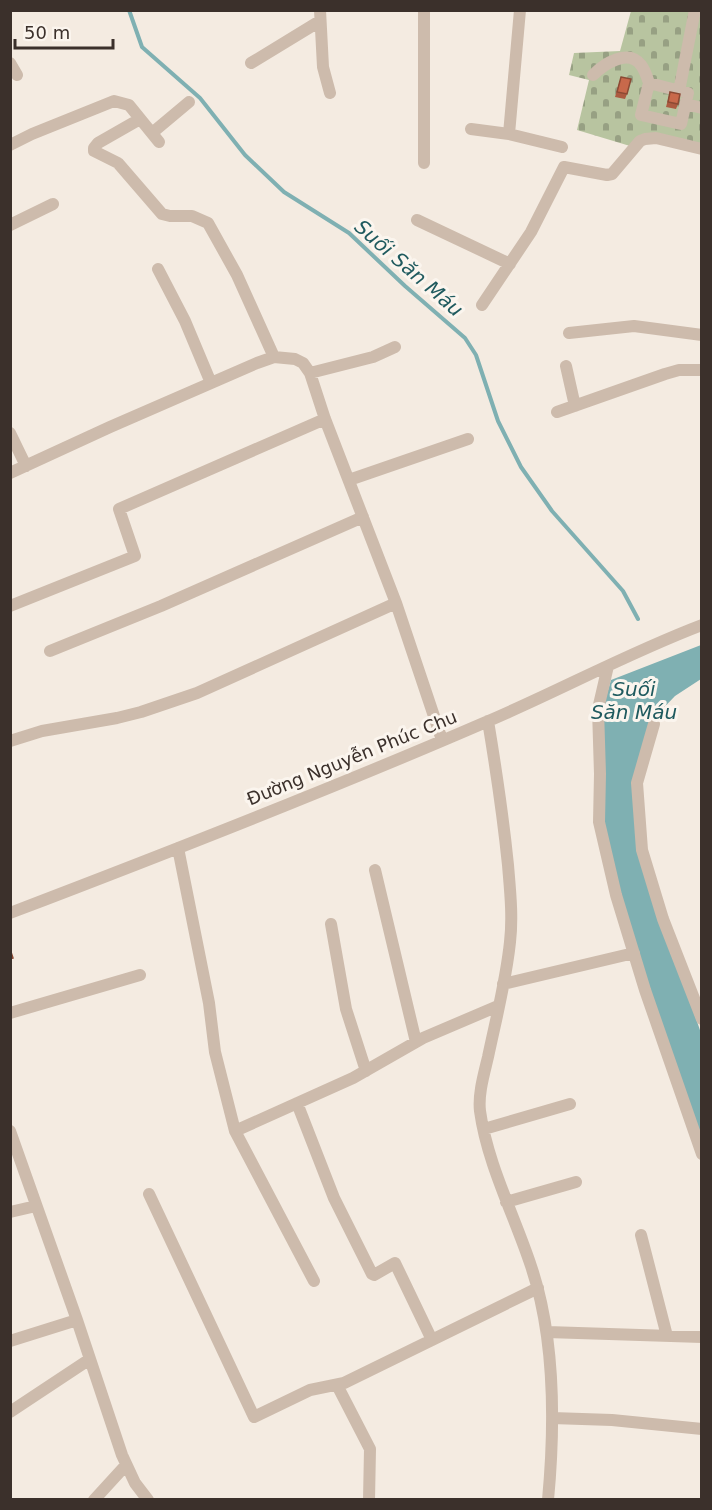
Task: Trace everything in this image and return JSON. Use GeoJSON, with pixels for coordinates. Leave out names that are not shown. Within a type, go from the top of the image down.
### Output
{"type":"FeatureCollection","features":[{"type":"Feature","properties":{"kind":"street"},"geometry":{"type":"LineString","coordinates":[[424,10],[424,163]]}},
{"type":"Feature","properties":{"kind":"street"},"geometry":{"type":"LineString","coordinates":[[509,134],[520,10]]}},
{"type":"Feature","properties":{"kind":"street"},"geometry":{"type":"LineString","coordinates":[[679,91],[699,11]]}},
{"type":"Feature","properties":{"kind":"street"},"geometry":{"type":"LineString","coordinates":[[251,63],[320,16]]}},
{"type":"Feature","properties":{"kind":"street"},"geometry":{"type":"LineString","coordinates":[[320,16],[323,67],[330,93]]}},
{"type":"Feature","properties":{"kind":"street"},"geometry":{"type":"LineString","coordinates":[[593,75],[615,59],[630,59],[642,66],[649,83],[641,115],[681,124],[688,93],[649,83]]}},
{"type":"Feature","properties":{"kind":"street"},"geometry":{"type":"LineString","coordinates":[[10,63],[17,75]]}},
{"type":"Feature","properties":{"kind":"street"},"geometry":{"type":"LineString","coordinates":[[10,145],[114,101],[129,105],[156,137],[189,102]]}},
{"type":"Feature","properties":{"kind":"street"},"geometry":{"type":"LineString","coordinates":[[686,104],[702,108]]}},
{"type":"Feature","properties":{"kind":"street"},"geometry":{"type":"LineString","coordinates":[[140,119],[98,143],[94,151],[118,163],[162,214],[192,216],[208,223],[237,275],[274,357]]}},
{"type":"Feature","properties":{"kind":"street"},"geometry":{"type":"LineString","coordinates":[[471,129],[509,134],[562,147]]}},
{"type":"Feature","properties":{"kind":"street"},"geometry":{"type":"LineString","coordinates":[[482,305],[531,232],[564,167],[612,174],[640,141],[649,138],[702,148]]}},
{"type":"Feature","properties":{"kind":"street"},"geometry":{"type":"LineString","coordinates":[[10,225],[53,204]]}},
{"type":"Feature","properties":{"kind":"street"},"geometry":{"type":"LineString","coordinates":[[417,220],[510,264]]}},
{"type":"Feature","properties":{"kind":"street"},"geometry":{"type":"LineString","coordinates":[[158,269],[185,321],[211,383]]}},
{"type":"Feature","properties":{"kind":"street"},"geometry":{"type":"LineString","coordinates":[[569,333],[634,326],[702,334]]}},
{"type":"Feature","properties":{"kind":"street"},"geometry":{"type":"LineString","coordinates":[[310,373],[374,357],[395,347]]}},
{"type":"Feature","properties":{"kind":"street"},"geometry":{"type":"LineString","coordinates":[[10,473],[274,357],[295,359],[303,363],[310,373],[396,603],[442,740]]}},
{"type":"Feature","properties":{"kind":"street"},"geometry":{"type":"LineString","coordinates":[[566,366],[575,406]]}},
{"type":"Feature","properties":{"kind":"street"},"geometry":{"type":"LineString","coordinates":[[557,412],[665,374],[679,370],[702,370]]}},
{"type":"Feature","properties":{"kind":"street"},"geometry":{"type":"LineString","coordinates":[[10,606],[135,556],[118,509],[325,418]]}},
{"type":"Feature","properties":{"kind":"street"},"geometry":{"type":"LineString","coordinates":[[10,433],[26,466]]}},
{"type":"Feature","properties":{"kind":"street"},"geometry":{"type":"LineString","coordinates":[[349,480],[468,439]]}},
{"type":"Feature","properties":{"kind":"street"},"geometry":{"type":"LineString","coordinates":[[50,651],[172,602],[363,517]]}},
{"type":"Feature","properties":{"kind":"street"},"geometry":{"type":"LineString","coordinates":[[10,741],[42,730],[141,712],[197,693],[396,603]]}},
{"type":"Feature","properties":{"kind":"street","name":"Đường Nguyễn Phúc Chu"},"geometry":{"type":"LineString","coordinates":[[10,913],[178,848],[488,721],[636,652],[702,625]]}},
{"type":"Feature","properties":{"kind":"street"},"geometry":{"type":"LineString","coordinates":[[608,666],[598,709],[600,774],[598,822],[616,895],[634,953],[685,1111],[702,1154]]}},
{"type":"Feature","properties":{"kind":"street"},"geometry":{"type":"LineString","coordinates":[[488,721],[502,807],[511,898],[511,933],[480,1098],[480,1109],[506,1202],[532,1267],[547,1332],[552,1418],[552,1465],[548,1500]]}},
{"type":"Feature","properties":{"kind":"street"},"geometry":{"type":"LineString","coordinates":[[654,724],[637,783],[642,850],[663,919],[702,1019]]}},
{"type":"Feature","properties":{"kind":"street"},"geometry":{"type":"LineString","coordinates":[[178,848],[209,1003],[215,1052],[235,1131],[314,1281]]}},
{"type":"Feature","properties":{"kind":"street"},"geometry":{"type":"LineString","coordinates":[[375,870],[416,1042]]}},
{"type":"Feature","properties":{"kind":"street"},"geometry":{"type":"LineString","coordinates":[[331,924],[346,1009],[366,1071]]}},
{"type":"Feature","properties":{"kind":"street"},"geometry":{"type":"LineString","coordinates":[[503,984],[634,953]]}},
{"type":"Feature","properties":{"kind":"street"},"geometry":{"type":"LineString","coordinates":[[10,1013],[140,975]]}},
{"type":"Feature","properties":{"kind":"street"},"geometry":{"type":"LineString","coordinates":[[235,1131],[366,1071],[416,1042],[498,1006]]}},
{"type":"Feature","properties":{"kind":"street"},"geometry":{"type":"LineString","coordinates":[[297,1103],[334,1198],[372,1274],[395,1263],[432,1340]]}},
{"type":"Feature","properties":{"kind":"street"},"geometry":{"type":"LineString","coordinates":[[484,1129],[570,1104]]}},
{"type":"Feature","properties":{"kind":"street"},"geometry":{"type":"LineString","coordinates":[[10,1131],[126,1465],[135,1483],[148,1500]]}},
{"type":"Feature","properties":{"kind":"street"},"geometry":{"type":"LineString","coordinates":[[506,1202],[576,1182]]}},
{"type":"Feature","properties":{"kind":"street"},"geometry":{"type":"LineString","coordinates":[[149,1194],[254,1417],[310,1390],[344,1383],[538,1288]]}},
{"type":"Feature","properties":{"kind":"street"},"geometry":{"type":"LineString","coordinates":[[10,1212],[36,1206]]}},
{"type":"Feature","properties":{"kind":"street"},"geometry":{"type":"LineString","coordinates":[[641,1235],[667,1336]]}},
{"type":"Feature","properties":{"kind":"street"},"geometry":{"type":"LineString","coordinates":[[10,1341],[77,1320]]}},
{"type":"Feature","properties":{"kind":"street"},"geometry":{"type":"LineString","coordinates":[[547,1332],[702,1337]]}},
{"type":"Feature","properties":{"kind":"street"},"geometry":{"type":"LineString","coordinates":[[10,1412],[90,1359]]}},
{"type":"Feature","properties":{"kind":"street"},"geometry":{"type":"LineString","coordinates":[[337,1385],[370,1449],[369,1500]]}},
{"type":"Feature","properties":{"kind":"street"},"geometry":{"type":"LineString","coordinates":[[552,1418],[612,1420],[702,1429]]}},
{"type":"Feature","properties":{"kind":"street"},"geometry":{"type":"LineString","coordinates":[[94,1500],[126,1465]]}},
{"type":"Feature","properties":{"kind":"green space"},"geometry":{"type":"Polygon","coordinates":[[[631,11],[692,11],[701,17],[701,144],[679,138],[630,146],[577,130],[589,80],[569,75],[574,53],[620,51],[631,11]]]}},
{"type":"Feature","properties":{"kind":"water","name":"Suối Săn Máu"},"geometry":{"type":"Polygon","coordinates":[[[701,645],[701,679],[675,696],[651,721],[633,782],[638,852],[701,1033],[701,1141],[657,1013],[621,894],[603,822],[602,711],[611,680],[701,645]]]}},
{"type":"Feature","properties":{"kind":"building"},"geometry":{"type":"Polygon","coordinates":[[[621,77],[631,79],[627,94],[617,92],[621,77]]]}},
{"type":"Feature","properties":{"kind":"building"},"geometry":{"type":"Polygon","coordinates":[[[670,92],[680,94],[678,104],[668,102],[670,92]]]}},
{"type":"Feature","properties":{"kind":"waterway","name":"Suối Săn Máu"},"geometry":{"type":"LineString","coordinates":[[129,10],[142,47],[200,98],[245,155],[284,192],[349,233],[465,338],[476,355],[498,421],[521,467],[552,511],[623,591],[638,619]]}}]}
